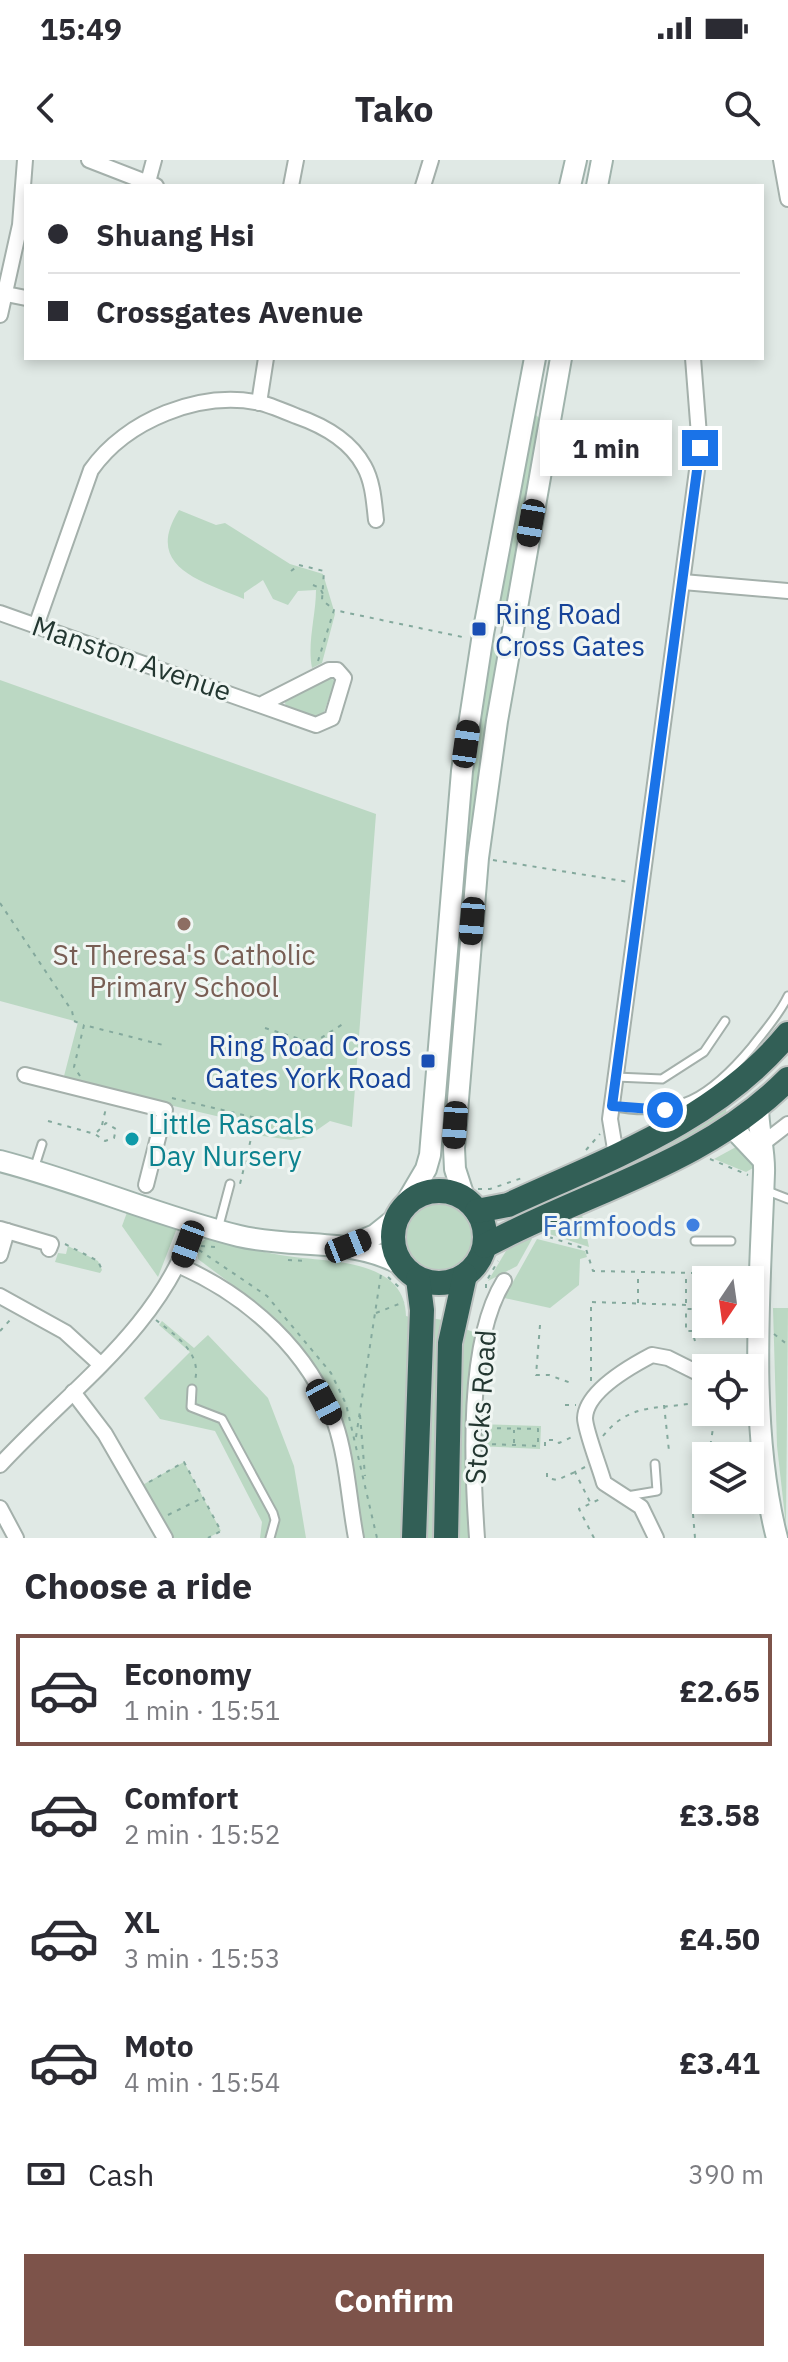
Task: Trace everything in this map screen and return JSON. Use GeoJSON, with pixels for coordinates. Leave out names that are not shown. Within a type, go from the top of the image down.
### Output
{"type":"FeatureCollection","features":[{"type":"Feature","properties":{"kind":"highway"},"geometry":{"type":"LineString","coordinates":[[414,1538],[422,1313],[409,1271],[392,1234],[401,1211],[424,1192],[437,1190],[470,1204],[508,1205],[613,1143],[694,1115],[742,1082],[788,1034]]}},
{"type":"Feature","properties":{"kind":"highway"},"geometry":{"type":"LineString","coordinates":[[409,1271],[448,1283],[465,1275],[494,1248],[694,1151],[758,1107],[788,1079]]}},
{"type":"Feature","properties":{"kind":"highway"},"geometry":{"type":"LineString","coordinates":[[731,1126],[730,1105],[742,1082]]}},
{"type":"Feature","properties":{"kind":"highway"},"geometry":{"type":"LineString","coordinates":[[470,1204],[483,1222],[494,1248]]}},
{"type":"Feature","properties":{"kind":"highway"},"geometry":{"type":"LineString","coordinates":[[446,1538],[450,1343],[465,1275]]}},
{"type":"Feature","properties":{"kind":"main road"},"geometry":{"type":"LineString","coordinates":[[570,184],[576,160]]}},
{"type":"Feature","properties":{"kind":"main road"},"geometry":{"type":"LineString","coordinates":[[597,184],[602,160]]}},
{"type":"Feature","properties":{"kind":"main road"},"geometry":{"type":"LineString","coordinates":[[348,1246],[375,1235],[401,1211],[423,1175],[430,1155],[451,866],[482,640],[535,360]]}},
{"type":"Feature","properties":{"kind":"main road"},"geometry":{"type":"LineString","coordinates":[[470,1204],[455,1169],[458,1079],[478,858],[497,721],[561,360]]}},
{"type":"Feature","properties":{"kind":"main road"},"geometry":{"type":"LineString","coordinates":[[526,404],[551,410]]}},
{"type":"Feature","properties":{"kind":"main road"},"geometry":{"type":"LineString","coordinates":[[758,1107],[762,1174],[758,1266]]}},
{"type":"Feature","properties":{"kind":"main road"},"geometry":{"type":"LineString","coordinates":[[731,1126],[762,1174]]}},
{"type":"Feature","properties":{"kind":"main road"},"geometry":{"type":"LineString","coordinates":[[0,1161],[217,1230],[285,1244],[364,1247],[409,1271]]}},
{"type":"Feature","properties":{"kind":"main road"},"geometry":{"type":"LineString","coordinates":[[759,1426],[772,1536]]}},
{"type":"Feature","properties":{"kind":"street"},"geometry":{"type":"LineString","coordinates":[[0,315],[20,225],[25,160]]}},
{"type":"Feature","properties":{"kind":"street"},"geometry":{"type":"LineString","coordinates":[[89,160],[152,184],[154,160]]}},
{"type":"Feature","properties":{"kind":"street"},"geometry":{"type":"LineString","coordinates":[[291,184],[296,160]]}},
{"type":"Feature","properties":{"kind":"street"},"geometry":{"type":"LineString","coordinates":[[424,184],[431,160]]}},
{"type":"Feature","properties":{"kind":"street"},"geometry":{"type":"LineString","coordinates":[[781,160],[788,199]]}},
{"type":"Feature","properties":{"kind":"street"},"geometry":{"type":"LineString","coordinates":[[6,294],[24,298]]}},
{"type":"Feature","properties":{"kind":"street"},"geometry":{"type":"LineString","coordinates":[[259,403],[266,360]]}},
{"type":"Feature","properties":{"kind":"street"},"geometry":{"type":"LineString","coordinates":[[613,1143],[612,1106],[700,448],[693,360]]}},
{"type":"Feature","properties":{"kind":"street"},"geometry":{"type":"LineString","coordinates":[[36,626],[85,485],[101,456],[153,417],[208,403],[259,403],[308,420],[347,445],[369,478],[376,520]]}},
{"type":"Feature","properties":{"kind":"street"},"geometry":{"type":"LineString","coordinates":[[683,582],[788,591]]}},
{"type":"Feature","properties":{"kind":"street","name":"Manston Avenue"},"geometry":{"type":"LineString","coordinates":[[0,613],[264,703],[316,725],[325,724],[332,718],[344,678],[333,669],[316,674],[264,703]]}},
{"type":"Feature","properties":{"kind":"street"},"geometry":{"type":"LineString","coordinates":[[25,1075],[165,1110],[146,1185]]}},
{"type":"Feature","properties":{"kind":"street"},"geometry":{"type":"LineString","coordinates":[[762,1174],[788,1124]]}},
{"type":"Feature","properties":{"kind":"street"},"geometry":{"type":"LineString","coordinates":[[0,1465],[149,1315],[180,1266],[195,1223]]}},
{"type":"Feature","properties":{"kind":"street"},"geometry":{"type":"LineString","coordinates":[[0,1255],[4,1230],[50,1246]]}},
{"type":"Feature","properties":{"kind":"street"},"geometry":{"type":"LineString","coordinates":[[180,1266],[213,1280],[282,1337],[302,1360],[335,1423],[356,1538]]}},
{"type":"Feature","properties":{"kind":"street","name":"Stocks Road"},"geometry":{"type":"LineString","coordinates":[[477,1538],[475,1443],[482,1334],[489,1304],[504,1281]]}},
{"type":"Feature","properties":{"kind":"street"},"geometry":{"type":"LineString","coordinates":[[0,1296],[65,1332],[100,1364]]}},
{"type":"Feature","properties":{"kind":"street"},"geometry":{"type":"LineString","coordinates":[[656,1538],[641,1507],[604,1483],[587,1429],[588,1405],[606,1387],[652,1355],[668,1358],[692,1370]]}},
{"type":"Feature","properties":{"kind":"street"},"geometry":{"type":"LineString","coordinates":[[73,1392],[105,1434],[165,1538]]}},
{"type":"Feature","properties":{"kind":"street"},"geometry":{"type":"LineString","coordinates":[[0,1508],[16,1538]]}},
{"type":"Feature","properties":{"kind":"lane"},"geometry":{"type":"LineString","coordinates":[[612,1106],[665,1110],[688,1102],[714,1086],[766,1028],[788,996]]}},
{"type":"Feature","properties":{"kind":"lane"},"geometry":{"type":"LineString","coordinates":[[616,1077],[662,1079],[704,1052],[725,1021]]}},
{"type":"Feature","properties":{"kind":"lane"},"geometry":{"type":"LineString","coordinates":[[34,1171],[42,1144]]}},
{"type":"Feature","properties":{"kind":"lane"},"geometry":{"type":"LineString","coordinates":[[762,1174],[788,1199]]}},
{"type":"Feature","properties":{"kind":"lane"},"geometry":{"type":"LineString","coordinates":[[217,1230],[230,1184]]}},
{"type":"Feature","properties":{"kind":"lane"},"geometry":{"type":"LineString","coordinates":[[695,1241],[731,1241]]}},
{"type":"Feature","properties":{"kind":"lane"},"geometry":{"type":"LineString","coordinates":[[192,1389],[191,1407],[222,1419],[273,1513],[275,1520],[270,1538]]}},
{"type":"Feature","properties":{"kind":"lane"},"geometry":{"type":"LineString","coordinates":[[619,1494],[657,1491],[655,1464]]}},
{"type":"Feature","properties":{"kind":"path"},"geometry":{"type":"LineString","coordinates":[[291,571],[299,565],[324,571],[324,605],[334,610],[482,640]]}},
{"type":"Feature","properties":{"kind":"path"},"geometry":{"type":"LineString","coordinates":[[313,585],[320,588],[323,595]]}},
{"type":"Feature","properties":{"kind":"path"},"geometry":{"type":"LineString","coordinates":[[316,674],[319,650],[334,610]]}},
{"type":"Feature","properties":{"kind":"path"},"geometry":{"type":"LineString","coordinates":[[478,858],[642,884]]}},
{"type":"Feature","properties":{"kind":"path"},"geometry":{"type":"LineString","coordinates":[[0,903],[72,1011],[74,1021],[167,1046]]}},
{"type":"Feature","properties":{"kind":"path"},"geometry":{"type":"LineString","coordinates":[[265,1028],[313,1043],[346,1022]]}},
{"type":"Feature","properties":{"kind":"path"},"geometry":{"type":"LineString","coordinates":[[84,1025],[74,1067],[83,1081],[90,1083],[89,1090]]}},
{"type":"Feature","properties":{"kind":"path"},"geometry":{"type":"LineString","coordinates":[[95,1134],[102,1125],[109,1096]]}},
{"type":"Feature","properties":{"kind":"path"},"geometry":{"type":"LineString","coordinates":[[165,1110],[168,1097],[256,1118],[237,1195]]}},
{"type":"Feature","properties":{"kind":"path"},"geometry":{"type":"LineString","coordinates":[[250,1117],[252,1108]]}},
{"type":"Feature","properties":{"kind":"path"},"geometry":{"type":"LineString","coordinates":[[48,1121],[95,1134],[105,1141],[115,1135]]}},
{"type":"Feature","properties":{"kind":"path"},"geometry":{"type":"LineString","coordinates":[[102,1125],[113,1125],[115,1135]]}},
{"type":"Feature","properties":{"kind":"path"},"geometry":{"type":"LineString","coordinates":[[583,1153],[599,1134],[613,1143]]}},
{"type":"Feature","properties":{"kind":"path"},"geometry":{"type":"LineString","coordinates":[[115,1135],[120,1137]]}},
{"type":"Feature","properties":{"kind":"path"},"geometry":{"type":"LineString","coordinates":[[708,1158],[746,1175],[762,1174]]}},
{"type":"Feature","properties":{"kind":"path"},"geometry":{"type":"LineString","coordinates":[[455,1169],[468,1186],[479,1189],[490,1189],[530,1175]]}},
{"type":"Feature","properties":{"kind":"path"},"geometry":{"type":"LineString","coordinates":[[543,1235],[586,1249],[593,1271],[692,1273]]}},
{"type":"Feature","properties":{"kind":"path"},"geometry":{"type":"LineString","coordinates":[[50,1246],[63,1243],[98,1261],[102,1270]]}},
{"type":"Feature","properties":{"kind":"path"},"geometry":{"type":"LineString","coordinates":[[188,1244],[227,1250]]}},
{"type":"Feature","properties":{"kind":"path"},"geometry":{"type":"LineString","coordinates":[[489,1304],[486,1282],[494,1248]]}},
{"type":"Feature","properties":{"kind":"path"},"geometry":{"type":"LineString","coordinates":[[286,1260],[313,1261]]}},
{"type":"Feature","properties":{"kind":"path"},"geometry":{"type":"LineString","coordinates":[[340,1448],[355,1439],[381,1272],[409,1300],[375,1314]]}},
{"type":"Feature","properties":{"kind":"path"},"geometry":{"type":"LineString","coordinates":[[638,1272],[638,1303]]}},
{"type":"Feature","properties":{"kind":"path"},"geometry":{"type":"LineString","coordinates":[[686,1273],[686,1331],[692,1331],[695,1341]]}},
{"type":"Feature","properties":{"kind":"path"},"geometry":{"type":"LineString","coordinates":[[591,1383],[591,1302],[686,1305]]}},
{"type":"Feature","properties":{"kind":"path"},"geometry":{"type":"LineString","coordinates":[[0,1331],[22,1306]]}},
{"type":"Feature","properties":{"kind":"path"},"geometry":{"type":"LineString","coordinates":[[686,1309],[692,1309]]}},
{"type":"Feature","properties":{"kind":"path"},"geometry":{"type":"LineString","coordinates":[[160,1323],[195,1358],[198,1371],[192,1389]]}},
{"type":"Feature","properties":{"kind":"path"},"geometry":{"type":"LineString","coordinates":[[540,1325],[536,1375],[549,1375],[571,1383]]}},
{"type":"Feature","properties":{"kind":"path"},"geometry":{"type":"LineString","coordinates":[[547,1473],[547,1478],[557,1480],[575,1472],[597,1453],[618,1418],[645,1407],[692,1402]]}},
{"type":"Feature","properties":{"kind":"path"},"geometry":{"type":"LineString","coordinates":[[664,1405],[669,1451]]}},
{"type":"Feature","properties":{"kind":"path"},"geometry":{"type":"LineString","coordinates":[[360,1410],[366,1487]]}},
{"type":"Feature","properties":{"kind":"path"},"geometry":{"type":"LineString","coordinates":[[475,1443],[538,1446],[538,1429],[476,1427]]}},
{"type":"Feature","properties":{"kind":"path"},"geometry":{"type":"LineString","coordinates":[[514,1445],[515,1428]]}},
{"type":"Feature","properties":{"kind":"path"},"geometry":{"type":"LineString","coordinates":[[545,1446],[545,1440],[559,1443],[587,1429]]}},
{"type":"Feature","properties":{"kind":"path"},"geometry":{"type":"LineString","coordinates":[[137,1488],[184,1462],[221,1531],[208,1538]]}},
{"type":"Feature","properties":{"kind":"path"},"geometry":{"type":"LineString","coordinates":[[575,1472],[591,1504]]}},
{"type":"Feature","properties":{"kind":"path"},"geometry":{"type":"LineString","coordinates":[[594,1538],[579,1509],[619,1494]]}},
{"type":"Feature","properties":{"kind":"path"},"geometry":{"type":"LineString","coordinates":[[156,1522],[203,1497]]}},
{"type":"Feature","properties":{"kind":"path"},"geometry":{"type":"LineString","coordinates":[[693,1514],[695,1538]]}},
{"type":"Feature","properties":{"kind":"green space"},"geometry":{"type":"Polygon","coordinates":[[[533,412],[541,420],[507,604],[498,602],[533,412]]]}},
{"type":"Feature","properties":{"kind":"green space"},"geometry":{"type":"Polygon","coordinates":[[[179,510],[216,525],[225,523],[290,564],[323,574],[335,614],[322,663],[312,668],[316,590],[298,591],[288,605],[273,599],[263,580],[244,593],[244,599],[195,578],[172,558],[168,545],[170,529],[179,510]]]}},
{"type":"Feature","properties":{"kind":"green space"},"geometry":{"type":"Polygon","coordinates":[[[492,639],[501,640],[467,876],[450,1091],[440,1090],[472,764],[492,639]]]}},
{"type":"Feature","properties":{"kind":"green space"},"geometry":{"type":"Polygon","coordinates":[[[325,674],[335,681],[323,715],[316,718],[286,707],[284,698],[325,674]]]}},
{"type":"Feature","properties":{"kind":"green space","name":"St Theresa's Catholic Primary School"},"geometry":{"type":"Polygon","coordinates":[[[0,680],[376,814],[352,1127],[330,1121],[307,1137],[291,1140],[256,1135],[246,1123],[63,1080],[78,1022],[0,1001],[0,680]]]}},
{"type":"Feature","properties":{"kind":"green space"},"geometry":{"type":"Polygon","coordinates":[[[726,1105],[727,1124],[569,1199],[565,1187],[726,1105]]]}},
{"type":"Feature","properties":{"kind":"green space"},"geometry":{"type":"Polygon","coordinates":[[[736,1147],[752,1161],[753,1168],[746,1172],[714,1159],[736,1147]]]}},
{"type":"Feature","properties":{"kind":"green space"},"geometry":{"type":"Polygon","coordinates":[[[437,1199],[451,1202],[464,1210],[472,1223],[475,1237],[472,1251],[464,1264],[451,1272],[437,1275],[423,1272],[410,1264],[402,1251],[399,1237],[402,1223],[410,1210],[423,1202],[437,1199]]]}},
{"type":"Feature","properties":{"kind":"green space"},"geometry":{"type":"Polygon","coordinates":[[[129,1207],[179,1223],[158,1277],[122,1226],[129,1207]]]}},
{"type":"Feature","properties":{"kind":"green space"},"geometry":{"type":"Polygon","coordinates":[[[582,1215],[589,1247],[543,1232],[582,1215]]]}},
{"type":"Feature","properties":{"kind":"green space"},"geometry":{"type":"Polygon","coordinates":[[[208,1237],[271,1253],[359,1266],[377,1272],[392,1282],[402,1296],[406,1316],[410,1317],[404,1538],[364,1538],[335,1407],[301,1352],[254,1301],[198,1259],[198,1245],[208,1237]]]}},
{"type":"Feature","properties":{"kind":"green space"},"geometry":{"type":"Polygon","coordinates":[[[530,1237],[532,1239],[517,1266],[488,1281],[506,1251],[530,1237]]]}},
{"type":"Feature","properties":{"kind":"green space"},"geometry":{"type":"Polygon","coordinates":[[[537,1239],[585,1251],[587,1257],[580,1259],[579,1285],[550,1308],[504,1298],[537,1239]]]}},
{"type":"Feature","properties":{"kind":"green space"},"geometry":{"type":"Polygon","coordinates":[[[68,1246],[98,1261],[102,1270],[100,1273],[55,1262],[58,1253],[66,1254],[68,1246]]]}},
{"type":"Feature","properties":{"kind":"green space"},"geometry":{"type":"Polygon","coordinates":[[[773,1308],[788,1308],[786,1526],[777,1446],[773,1308]]]}},
{"type":"Feature","properties":{"kind":"green space"},"geometry":{"type":"Polygon","coordinates":[[[430,1318],[443,1320],[439,1345],[436,1538],[422,1538],[430,1318]]]}},
{"type":"Feature","properties":{"kind":"green space"},"geometry":{"type":"Polygon","coordinates":[[[162,1321],[194,1348],[208,1335],[268,1398],[294,1466],[306,1538],[260,1538],[262,1522],[215,1431],[160,1419],[144,1398],[190,1352],[159,1325],[162,1321]]]}},
{"type":"Feature","properties":{"kind":"green space"},"geometry":{"type":"Polygon","coordinates":[[[458,1326],[478,1334],[472,1538],[458,1538],[458,1326]]]}},
{"type":"Feature","properties":{"kind":"green space"},"geometry":{"type":"Polygon","coordinates":[[[476,1424],[541,1426],[540,1449],[475,1446],[476,1424]]]}},
{"type":"Feature","properties":{"kind":"green space"},"geometry":{"type":"Polygon","coordinates":[[[184,1462],[221,1531],[208,1538],[165,1538],[137,1488],[184,1462]]]}},
{"type":"Feature","properties":{"kind":"place","name":"Ring Road Cross Gates"},"geometry":{"type":"Point","coordinates":[479,629]}},
{"type":"Feature","properties":{"kind":"place","name":"St Theresa's Catholic Primary School"},"geometry":{"type":"Point","coordinates":[184,924]}},
{"type":"Feature","properties":{"kind":"place","name":"Ring Road Cross Gates York Road"},"geometry":{"type":"Point","coordinates":[428,1061]}},
{"type":"Feature","properties":{"kind":"place","name":"Little Rascals Day Nursery"},"geometry":{"type":"Point","coordinates":[132,1139]}},
{"type":"Feature","properties":{"kind":"place","name":"Farmfoods"},"geometry":{"type":"Point","coordinates":[693,1225]}},
{"type":"Feature","properties":{"kind":"route"},"geometry":{"type":"LineString","coordinates":[[665,1110],[645,1111],[612,1106],[700,448]]}}]}
